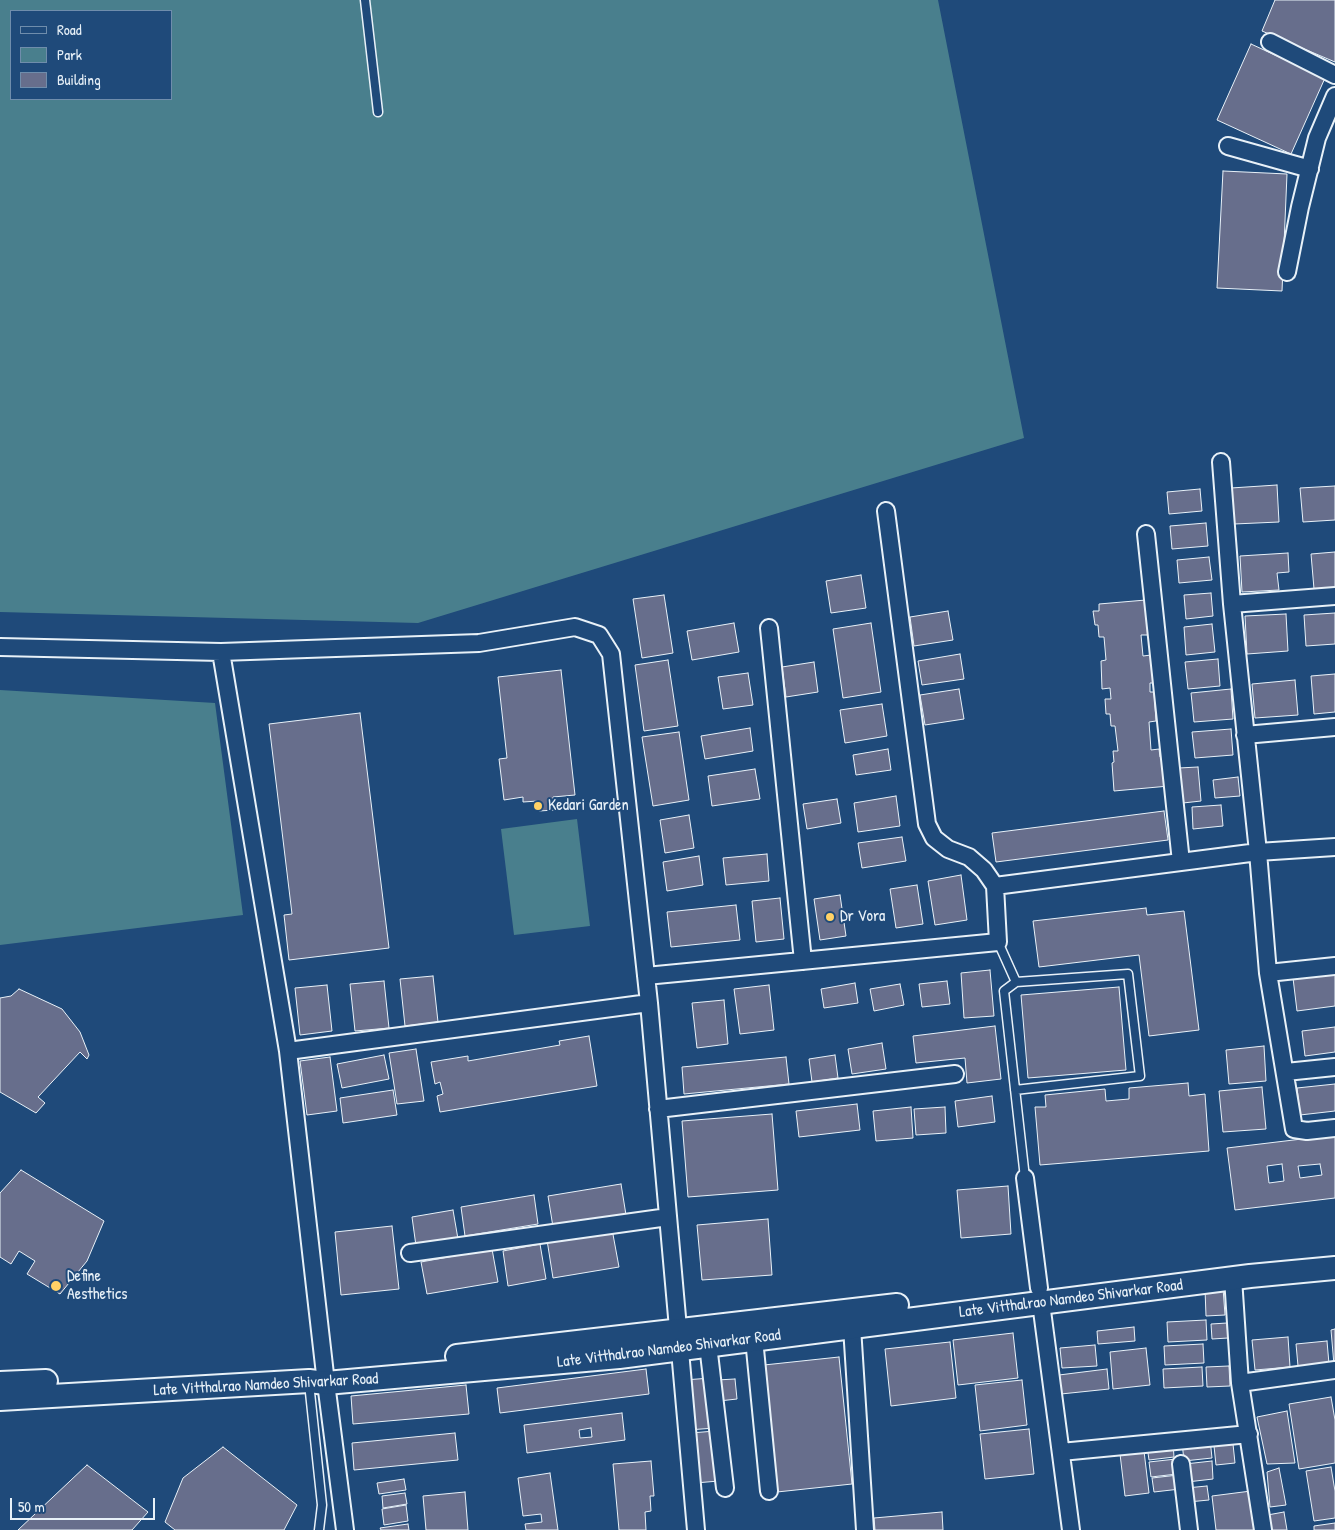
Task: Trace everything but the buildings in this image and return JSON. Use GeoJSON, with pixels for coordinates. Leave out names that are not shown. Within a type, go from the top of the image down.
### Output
{"type":"FeatureCollection","features":[{"type":"Feature","properties":{"kind":"main road","name":"Late Vitthalrao Namdeo Shivarkar Road"},"geometry":{"type":"LineString","coordinates":[[679,1340],[708,1345],[754,1340],[852,1327],[1040,1296],[1335,1253]]}},
{"type":"Feature","properties":{"kind":"main road","name":"Late Vitthalrao Namdeo Shivarkar Road"},"geometry":{"type":"LineString","coordinates":[[0,1399],[317,1377],[679,1340],[1040,1296],[1335,1268]]}},
{"type":"Feature","properties":{"kind":"main road","name":"Late Vitthalrao Namdeo Shivarkar Road"},"geometry":{"type":"LineString","coordinates":[[0,1383],[317,1377]]}},
{"type":"Feature","properties":{"kind":"street"},"geometry":{"type":"LineString","coordinates":[[1270,42],[1335,75]]}},
{"type":"Feature","properties":{"kind":"street"},"geometry":{"type":"LineString","coordinates":[[1287,272],[1317,138],[1335,96]]}},
{"type":"Feature","properties":{"kind":"street"},"geometry":{"type":"LineString","coordinates":[[1228,146],[1310,169]]}},
{"type":"Feature","properties":{"kind":"street"},"geometry":{"type":"LineString","coordinates":[[1222,462],[1232,604],[1258,852],[1268,973],[1294,1129],[1335,1128]]}},
{"type":"Feature","properties":{"kind":"street"},"geometry":{"type":"LineString","coordinates":[[646,976],[998,942],[994,886],[984,870],[969,857],[948,849],[934,838],[927,824],[886,512]]}},
{"type":"Feature","properties":{"kind":"street"},"geometry":{"type":"LineString","coordinates":[[1146,534],[1181,862]]}},
{"type":"Feature","properties":{"kind":"street"},"geometry":{"type":"LineString","coordinates":[[1232,604],[1335,596]]}},
{"type":"Feature","properties":{"kind":"street"},"geometry":{"type":"LineString","coordinates":[[0,647],[221,652],[479,643],[575,627],[599,635],[611,654],[649,1003],[696,1530]]}},
{"type":"Feature","properties":{"kind":"street"},"geometry":{"type":"LineString","coordinates":[[769,628],[803,961]]}},
{"type":"Feature","properties":{"kind":"street"},"geometry":{"type":"LineString","coordinates":[[221,652],[288,1051],[317,1377],[345,1530]]}},
{"type":"Feature","properties":{"kind":"street"},"geometry":{"type":"LineString","coordinates":[[1245,735],[1335,727]]}},
{"type":"Feature","properties":{"kind":"street"},"geometry":{"type":"LineString","coordinates":[[994,886],[1258,852],[1335,847]]}},
{"type":"Feature","properties":{"kind":"street"},"geometry":{"type":"LineString","coordinates":[[1268,973],[1335,966]]}},
{"type":"Feature","properties":{"kind":"street"},"geometry":{"type":"LineString","coordinates":[[288,1051],[649,1003]]}},
{"type":"Feature","properties":{"kind":"street"},"geometry":{"type":"LineString","coordinates":[[1286,1072],[1335,1067]]}},
{"type":"Feature","properties":{"kind":"street"},"geometry":{"type":"LineString","coordinates":[[658,1109],[955,1074]]}},
{"type":"Feature","properties":{"kind":"street"},"geometry":{"type":"LineString","coordinates":[[1025,1178],[1071,1530]]}},
{"type":"Feature","properties":{"kind":"street"},"geometry":{"type":"LineString","coordinates":[[410,1253],[668,1217]]}},
{"type":"Feature","properties":{"kind":"street"},"geometry":{"type":"LineString","coordinates":[[1232,1278],[1240,1383],[1263,1530]]}},
{"type":"Feature","properties":{"kind":"street"},"geometry":{"type":"LineString","coordinates":[[852,1327],[865,1530]]}},
{"type":"Feature","properties":{"kind":"street"},"geometry":{"type":"LineString","coordinates":[[754,1340],[769,1491]]}},
{"type":"Feature","properties":{"kind":"street"},"geometry":{"type":"LineString","coordinates":[[708,1345],[725,1488]]}},
{"type":"Feature","properties":{"kind":"street"},"geometry":{"type":"LineString","coordinates":[[1240,1383],[1335,1370]]}},
{"type":"Feature","properties":{"kind":"street"},"geometry":{"type":"LineString","coordinates":[[1061,1452],[1249,1434]]}},
{"type":"Feature","properties":{"kind":"street"},"geometry":{"type":"LineString","coordinates":[[1181,1464],[1188,1530]]}},
{"type":"Feature","properties":{"kind":"lane"},"geometry":{"type":"LineString","coordinates":[[365,0],[378,112]]}},
{"type":"Feature","properties":{"kind":"lane"},"geometry":{"type":"LineString","coordinates":[[998,942],[1016,982]]}},
{"type":"Feature","properties":{"kind":"lane"},"geometry":{"type":"LineString","coordinates":[[1015,1090],[1140,1076],[1128,974],[1016,982],[1004,991],[1015,1090],[1025,1178]]}},
{"type":"Feature","properties":{"kind":"lane"},"geometry":{"type":"LineString","coordinates":[[317,1377],[322,1505],[319,1530]]}},
{"type":"Feature","properties":{"kind":"green space"},"geometry":{"type":"Polygon","coordinates":[[[0,0],[938,0],[1024,438],[418,623],[0,612],[0,0]]]}},
{"type":"Feature","properties":{"kind":"green space"},"geometry":{"type":"Polygon","coordinates":[[[0,690],[215,703],[243,915],[0,945],[0,690]]]}},
{"type":"Feature","properties":{"kind":"green space"},"geometry":{"type":"Polygon","coordinates":[[[577,819],[590,926],[514,935],[501,829],[577,819]]]}},
{"type":"Feature","properties":{"kind":"place","name":"Kedari Garden"},"geometry":{"type":"Point","coordinates":[538,806]}},
{"type":"Feature","properties":{"kind":"place","name":"Dr Vora"},"geometry":{"type":"Point","coordinates":[830,917]}},
{"type":"Feature","properties":{"kind":"place","name":"Define Aesthetics"},"geometry":{"type":"Point","coordinates":[56,1286]}}]}
